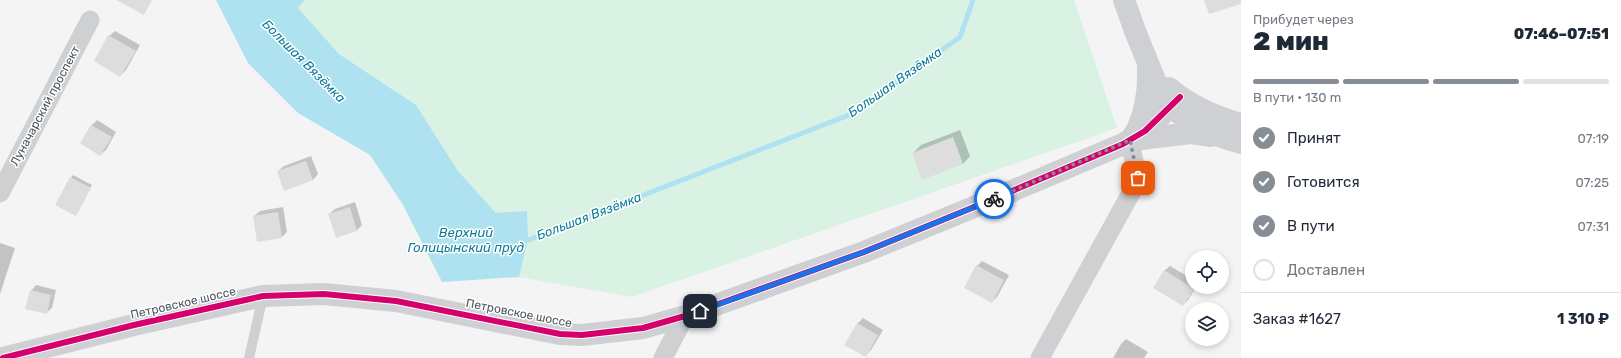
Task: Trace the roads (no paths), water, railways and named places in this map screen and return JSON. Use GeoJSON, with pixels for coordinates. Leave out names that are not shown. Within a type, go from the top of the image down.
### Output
{"type":"FeatureCollection","features":[{"type":"Feature","properties":{"kind":"street"},"geometry":{"type":"LineString","coordinates":[[1124,0],[1157,84],[1175,101],[1183,117],[1199,128],[1236,135]]}},
{"type":"Feature","properties":{"kind":"street","name":"Луначарский проспект"},"geometry":{"type":"LineString","coordinates":[[0,193],[90,20]]}},
{"type":"Feature","properties":{"kind":"street"},"geometry":{"type":"LineString","coordinates":[[1040,358],[1136,184],[1138,175],[1130,140],[1138,127],[1147,98],[1149,86],[1147,61]]}},
{"type":"Feature","properties":{"kind":"street","name":"Петровское шоссе"},"geometry":{"type":"LineString","coordinates":[[4,358],[134,325],[263,296],[324,294],[396,300],[560,334],[582,335],[643,328],[685,316],[864,252],[986,202],[1130,140],[1145,131],[1175,101]]}},
{"type":"Feature","properties":{"kind":"street"},"geometry":{"type":"LineString","coordinates":[[1130,140],[1191,133],[1236,135]]}},
{"type":"Feature","properties":{"kind":"street"},"geometry":{"type":"LineString","coordinates":[[663,358],[685,316]]}},
{"type":"Feature","properties":{"kind":"lane"},"geometry":{"type":"LineString","coordinates":[[249,358],[263,296]]}},
{"type":"Feature","properties":{"kind":"water","name":"Верхний Голицынский пруд"},"geometry":{"type":"Polygon","coordinates":[[[216,0],[305,0],[298,8],[339,54],[416,105],[458,171],[496,213],[527,211],[528,240],[519,277],[442,282],[403,205],[370,155],[298,113],[248,63],[216,0]]]}},
{"type":"Feature","properties":{"kind":"waterway","name":"Большая Вязёмка"},"geometry":{"type":"LineString","coordinates":[[528,240],[854,113],[960,37],[973,0]]}}]}
